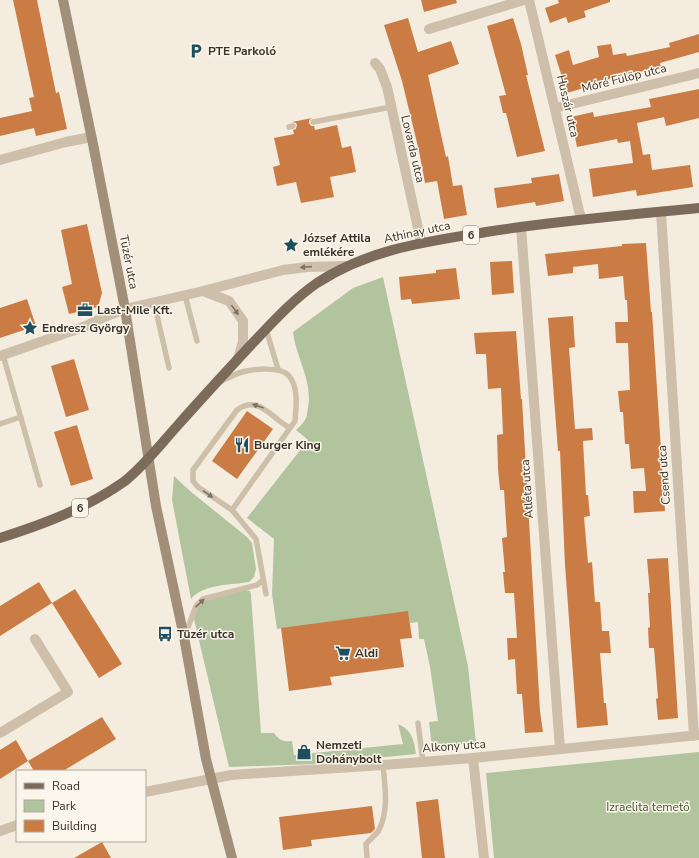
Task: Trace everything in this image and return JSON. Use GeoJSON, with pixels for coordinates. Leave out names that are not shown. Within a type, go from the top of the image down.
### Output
{"type":"FeatureCollection","features":[{"type":"Feature","properties":{"kind":"main road","name":"Athinay utca"},"geometry":{"type":"LineString","coordinates":[[148,459],[211,387],[291,304],[315,285],[345,266],[383,252],[421,242],[581,219],[699,208]]}},
{"type":"Feature","properties":{"kind":"main road","name":"6"},"geometry":{"type":"LineString","coordinates":[[0,538],[66,515],[96,500],[126,480],[148,459]]}},
{"type":"Feature","properties":{"kind":"street","name":"Tüzér utca"},"geometry":{"type":"LineString","coordinates":[[63,0],[125,309],[156,506],[184,637],[206,758],[232,858]]}},
{"type":"Feature","properties":{"kind":"street"},"geometry":{"type":"LineString","coordinates":[[429,29],[524,0]]}},
{"type":"Feature","properties":{"kind":"street","name":"Huszár utca"},"geometry":{"type":"LineString","coordinates":[[528,0],[581,219]]}},
{"type":"Feature","properties":{"kind":"street","name":"Lovarda utca"},"geometry":{"type":"LineString","coordinates":[[375,63],[380,69],[386,87],[421,242]]}},
{"type":"Feature","properties":{"kind":"street","name":"Móré Fülöp utca"},"geometry":{"type":"LineString","coordinates":[[555,108],[699,73]]}},
{"type":"Feature","properties":{"kind":"street"},"geometry":{"type":"LineString","coordinates":[[0,160],[66,142],[91,137]]}},
{"type":"Feature","properties":{"kind":"street","name":"Csend utca"},"geometry":{"type":"LineString","coordinates":[[661,212],[696,736]]}},
{"type":"Feature","properties":{"kind":"street","name":"Atléta utca"},"geometry":{"type":"LineString","coordinates":[[521,227],[560,749]]}},
{"type":"Feature","properties":{"kind":"street"},"geometry":{"type":"LineString","coordinates":[[2,355],[86,326],[125,309],[203,291],[282,270],[307,267],[345,266]]}},
{"type":"Feature","properties":{"kind":"street"},"geometry":{"type":"LineString","coordinates":[[203,291],[229,301],[243,321],[243,342],[238,359]]}},
{"type":"Feature","properties":{"kind":"street"},"geometry":{"type":"LineString","coordinates":[[0,732],[68,692],[35,639]]}},
{"type":"Feature","properties":{"kind":"street","name":"Alkony utca"},"geometry":{"type":"LineString","coordinates":[[146,792],[231,775],[473,758],[696,736]]}},
{"type":"Feature","properties":{"kind":"street"},"geometry":{"type":"LineString","coordinates":[[473,758],[484,858]]}},
{"type":"Feature","properties":{"kind":"street"},"geometry":{"type":"LineString","coordinates":[[0,831],[16,825]]}},
{"type":"Feature","properties":{"kind":"lane"},"geometry":{"type":"LineString","coordinates":[[313,122],[391,107]]}},
{"type":"Feature","properties":{"kind":"lane"},"geometry":{"type":"LineString","coordinates":[[185,295],[197,341]]}},
{"type":"Feature","properties":{"kind":"lane"},"geometry":{"type":"LineString","coordinates":[[154,302],[169,368]]}},
{"type":"Feature","properties":{"kind":"lane"},"geometry":{"type":"LineString","coordinates":[[266,329],[278,369]]}},
{"type":"Feature","properties":{"kind":"lane"},"geometry":{"type":"LineString","coordinates":[[2,355],[40,485]]}},
{"type":"Feature","properties":{"kind":"lane"},"geometry":{"type":"LineString","coordinates":[[211,387],[242,372],[278,369],[289,375],[294,387],[295,421],[232,510]]}},
{"type":"Feature","properties":{"kind":"lane"},"geometry":{"type":"LineString","coordinates":[[266,594],[256,539],[232,510],[198,487],[193,481],[193,470],[237,410],[244,405],[252,404],[263,407],[282,424],[290,428]]}},
{"type":"Feature","properties":{"kind":"lane"},"geometry":{"type":"LineString","coordinates":[[0,424],[21,417]]}},
{"type":"Feature","properties":{"kind":"lane"},"geometry":{"type":"LineString","coordinates":[[184,637],[196,606],[203,599],[257,585],[263,580]]}},
{"type":"Feature","properties":{"kind":"lane"},"geometry":{"type":"LineString","coordinates":[[418,723],[423,762]]}},
{"type":"Feature","properties":{"kind":"lane"},"geometry":{"type":"LineString","coordinates":[[367,858],[366,844],[378,830],[385,807],[383,765]]}},
{"type":"Feature","properties":{"kind":"green space"},"geometry":{"type":"Polygon","coordinates":[[[383,277],[468,666],[476,743],[432,747],[429,722],[438,721],[430,667],[424,639],[419,639],[418,622],[410,623],[408,612],[277,629],[272,594],[274,539],[247,518],[308,440],[296,430],[306,419],[309,398],[306,379],[297,351],[293,332],[353,288],[383,277]]]}},
{"type":"Feature","properties":{"kind":"green space"},"geometry":{"type":"Polygon","coordinates":[[[174,476],[190,491],[247,537],[252,543],[256,569],[254,577],[249,582],[218,586],[203,590],[191,599],[172,500],[174,476]]]}},
{"type":"Feature","properties":{"kind":"green space"},"geometry":{"type":"Polygon","coordinates":[[[244,590],[250,591],[251,595],[261,733],[274,733],[282,740],[292,741],[294,755],[403,744],[398,724],[403,726],[412,736],[416,754],[315,764],[229,767],[193,615],[203,599],[244,590]]]}},
{"type":"Feature","properties":{"kind":"green space","name":"Izraelita temető"},"geometry":{"type":"Polygon","coordinates":[[[699,752],[699,858],[494,858],[486,773],[699,752]]]}},
{"type":"Feature","properties":{"kind":"building"},"geometry":{"type":"Polygon","coordinates":[[[13,0],[37,0],[56,93],[59,92],[67,129],[36,136],[34,128],[0,136],[0,118],[32,111],[29,98],[34,97],[13,0]]]}},
{"type":"Feature","properties":{"kind":"building"},"geometry":{"type":"Polygon","coordinates":[[[421,0],[456,0],[457,3],[424,12],[421,0]]]}},
{"type":"Feature","properties":{"kind":"building"},"geometry":{"type":"Polygon","coordinates":[[[558,0],[610,0],[610,2],[584,11],[586,17],[568,23],[566,17],[550,23],[545,8],[559,3],[558,0]]]}},
{"type":"Feature","properties":{"kind":"building"},"geometry":{"type":"Polygon","coordinates":[[[408,18],[418,52],[451,41],[459,64],[428,75],[446,157],[448,156],[453,186],[462,185],[467,215],[444,219],[437,181],[425,183],[402,81],[384,25],[408,18]]]}},
{"type":"Feature","properties":{"kind":"building"},"geometry":{"type":"Polygon","coordinates":[[[513,18],[521,44],[528,75],[526,75],[545,151],[517,157],[506,113],[503,113],[499,96],[506,95],[487,26],[513,18]]]}},
{"type":"Feature","properties":{"kind":"building"},"geometry":{"type":"Polygon","coordinates":[[[699,34],[699,52],[660,63],[661,67],[583,84],[584,88],[567,93],[555,55],[569,50],[573,65],[599,57],[597,46],[611,44],[613,55],[626,53],[627,56],[670,47],[669,43],[699,34]]]}},
{"type":"Feature","properties":{"kind":"building"},"geometry":{"type":"Polygon","coordinates":[[[699,89],[699,118],[666,126],[664,117],[637,123],[643,155],[650,154],[652,170],[690,165],[693,187],[637,196],[636,190],[593,197],[589,169],[633,163],[630,141],[618,143],[617,139],[577,147],[571,117],[593,112],[594,117],[651,107],[649,99],[699,89]]]}},
{"type":"Feature","properties":{"kind":"building"},"geometry":{"type":"Polygon","coordinates":[[[312,118],[309,120],[309,123],[311,126],[314,126],[315,130],[337,125],[342,148],[351,146],[356,172],[330,177],[334,197],[301,203],[296,182],[277,186],[273,167],[280,165],[274,138],[294,134],[293,130],[296,129],[297,125],[296,123],[292,122],[312,118]]]}},
{"type":"Feature","properties":{"kind":"building"},"geometry":{"type":"Polygon","coordinates":[[[559,174],[564,201],[536,206],[535,202],[497,208],[494,188],[532,183],[531,178],[559,174]]]}},
{"type":"Feature","properties":{"kind":"building"},"geometry":{"type":"Polygon","coordinates":[[[87,224],[102,293],[98,307],[69,314],[62,287],[72,284],[61,230],[87,224]]]}},
{"type":"Feature","properties":{"kind":"building"},"geometry":{"type":"Polygon","coordinates":[[[646,243],[665,511],[634,513],[633,491],[646,491],[644,468],[631,469],[629,444],[625,444],[623,412],[620,412],[618,391],[630,390],[628,343],[616,343],[615,322],[628,322],[627,300],[625,300],[623,276],[599,279],[598,264],[573,267],[573,273],[548,276],[545,254],[622,246],[622,244],[646,243]]]}},
{"type":"Feature","properties":{"kind":"building"},"geometry":{"type":"Polygon","coordinates":[[[512,261],[514,293],[492,295],[490,262],[512,261]]]}},
{"type":"Feature","properties":{"kind":"building"},"geometry":{"type":"Polygon","coordinates":[[[456,268],[460,299],[412,304],[411,299],[401,300],[399,277],[436,273],[436,270],[456,268]]]}},
{"type":"Feature","properties":{"kind":"building"},"geometry":{"type":"Polygon","coordinates":[[[27,299],[36,326],[0,338],[0,308],[27,299]]]}},
{"type":"Feature","properties":{"kind":"building"},"geometry":{"type":"Polygon","coordinates":[[[573,316],[575,347],[569,348],[575,429],[592,428],[593,440],[583,441],[586,495],[588,495],[590,516],[584,517],[588,563],[592,562],[595,602],[600,602],[602,631],[609,631],[611,653],[600,653],[604,703],[606,703],[608,725],[577,728],[565,565],[560,451],[558,451],[548,318],[573,316]]]}},
{"type":"Feature","properties":{"kind":"building"},"geometry":{"type":"Polygon","coordinates":[[[516,331],[522,399],[540,711],[543,732],[525,733],[522,694],[517,694],[515,659],[508,660],[507,638],[517,638],[514,593],[505,593],[503,572],[505,572],[502,538],[507,537],[504,490],[500,490],[497,435],[503,434],[501,388],[488,389],[486,354],[476,354],[474,333],[516,331]]]}},
{"type":"Feature","properties":{"kind":"building"},"geometry":{"type":"Polygon","coordinates":[[[74,359],[89,410],[66,417],[51,366],[74,359]]]}},
{"type":"Feature","properties":{"kind":"building","name":"Burger King"},"geometry":{"type":"Polygon","coordinates":[[[247,411],[273,429],[237,479],[212,461],[247,411]]]}},
{"type":"Feature","properties":{"kind":"building"},"geometry":{"type":"Polygon","coordinates":[[[77,425],[93,479],[71,486],[54,432],[77,425]]]}},
{"type":"Feature","properties":{"kind":"building"},"geometry":{"type":"Polygon","coordinates":[[[668,558],[678,718],[658,720],[656,699],[658,698],[654,648],[649,648],[648,628],[650,627],[648,593],[650,593],[647,559],[668,558]]]}},
{"type":"Feature","properties":{"kind":"building"},"geometry":{"type":"Polygon","coordinates":[[[39,582],[52,603],[0,636],[0,606],[39,582]]]}},
{"type":"Feature","properties":{"kind":"building"},"geometry":{"type":"Polygon","coordinates":[[[75,589],[122,664],[99,678],[52,603],[75,589]]]}},
{"type":"Feature","properties":{"kind":"building","name":"Aldi"},"geometry":{"type":"Polygon","coordinates":[[[408,611],[412,638],[400,639],[404,667],[330,677],[332,685],[289,691],[281,628],[408,611]]]}},
{"type":"Feature","properties":{"kind":"building"},"geometry":{"type":"Polygon","coordinates":[[[102,717],[116,739],[65,770],[33,770],[28,761],[102,717]]]}},
{"type":"Feature","properties":{"kind":"building"},"geometry":{"type":"Polygon","coordinates":[[[16,740],[28,761],[0,779],[0,750],[16,740]]]}},
{"type":"Feature","properties":{"kind":"building"},"geometry":{"type":"Polygon","coordinates":[[[438,799],[445,858],[422,858],[416,802],[438,799]]]}},
{"type":"Feature","properties":{"kind":"building"},"geometry":{"type":"Polygon","coordinates":[[[372,806],[375,829],[371,833],[311,840],[312,846],[283,850],[279,817],[372,806]]]}},
{"type":"Feature","properties":{"kind":"building"},"geometry":{"type":"Polygon","coordinates":[[[102,842],[111,858],[74,858],[102,842]]]}},
{"type":"Feature","properties":{"kind":"place","name":"PTE Parkoló"},"geometry":{"type":"Point","coordinates":[196,51]}},
{"type":"Feature","properties":{"kind":"place","name":"József Attila emlékére"},"geometry":{"type":"Point","coordinates":[291,245]}},
{"type":"Feature","properties":{"kind":"place","name":"Last-Mile Kft."},"geometry":{"type":"Point","coordinates":[85,310]}},
{"type":"Feature","properties":{"kind":"place","name":"Endresz György"},"geometry":{"type":"Point","coordinates":[30,328]}},
{"type":"Feature","properties":{"kind":"place","name":"Burger King"},"geometry":{"type":"Point","coordinates":[242,445]}},
{"type":"Feature","properties":{"kind":"place","name":"Tüzér utca"},"geometry":{"type":"Point","coordinates":[165,634]}},
{"type":"Feature","properties":{"kind":"place","name":"Aldi"},"geometry":{"type":"Point","coordinates":[343,653]}},
{"type":"Feature","properties":{"kind":"place","name":"Nemzeti Dohánybolt"},"geometry":{"type":"Point","coordinates":[304,752]}}]}
